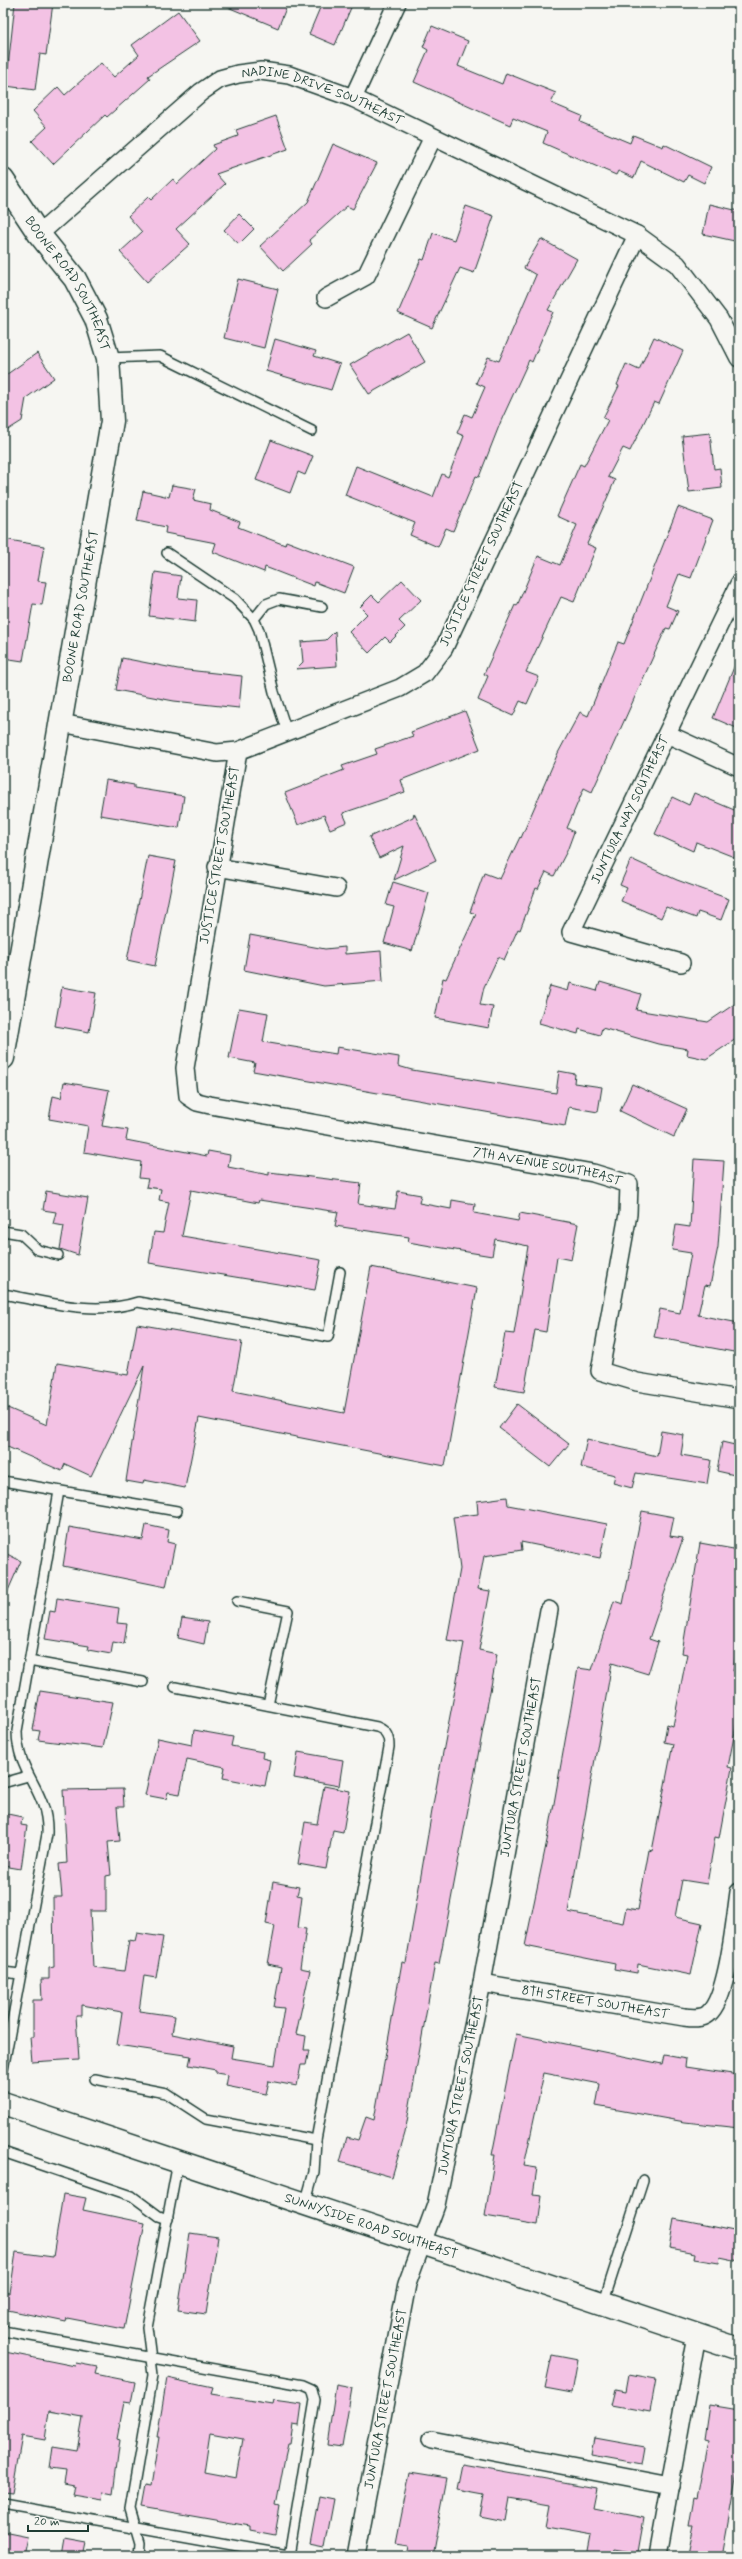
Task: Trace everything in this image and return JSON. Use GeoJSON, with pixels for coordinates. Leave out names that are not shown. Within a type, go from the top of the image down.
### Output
{"type":"FeatureCollection","features":[{"type":"Feature","properties":{"kind":"street"},"geometry":{"type":"LineString","coordinates":[[353,98],[396,3]]}},
{"type":"Feature","properties":{"kind":"street","name":"NADINE DRIVE SOUTHEAST"},"geometry":{"type":"LineString","coordinates":[[39,234],[201,92],[220,79],[261,71],[290,75],[353,98],[637,235],[677,264],[719,319],[739,358]]}},
{"type":"Feature","properties":{"kind":"street"},"geometry":{"type":"LineString","coordinates":[[326,298],[366,276],[433,137]]}},
{"type":"Feature","properties":{"kind":"street","name":"BOONE ROAD SOUTHEAST"},"geometry":{"type":"LineString","coordinates":[[3,180],[39,234],[82,290],[96,319],[108,358],[112,421],[61,723],[8,1000],[3,1058]]}},
{"type":"Feature","properties":{"kind":"street","name":"JUSTICE STREET SOUTHEAST"},"geometry":{"type":"LineString","coordinates":[[188,1096],[185,1068],[217,867],[238,751],[400,688],[425,673],[444,648],[637,235]]}},
{"type":"Feature","properties":{"kind":"street","name":"JUNTURA WAY SOUTHEAST"},"geometry":{"type":"LineString","coordinates":[[681,963],[571,932],[739,584]]}},
{"type":"Feature","properties":{"kind":"street"},"geometry":{"type":"LineString","coordinates":[[61,723],[217,753],[238,751]]}},
{"type":"Feature","properties":{"kind":"street"},"geometry":{"type":"LineString","coordinates":[[667,734],[739,767]]}},
{"type":"Feature","properties":{"kind":"street"},"geometry":{"type":"LineString","coordinates":[[217,867],[336,888]]}},
{"type":"Feature","properties":{"kind":"street","name":"7TH AVENUE SOUTHEAST"},"geometry":{"type":"LineString","coordinates":[[188,1096],[197,1102],[210,1105],[593,1173],[629,1184],[628,1214],[600,1371],[636,1382],[739,1399]]}},
{"type":"Feature","properties":{"kind":"street","name":"JUNTURA STREET SOUTHEAST"},"geometry":{"type":"LineString","coordinates":[[356,2556],[407,2284],[423,2244],[436,2205],[482,1983],[549,1610]]}},
{"type":"Feature","properties":{"kind":"street","name":"8TH STREET SOUTHEAST"},"geometry":{"type":"LineString","coordinates":[[482,1983],[697,2018],[708,2014],[720,1999],[739,1892]]}},
{"type":"Feature","properties":{"kind":"street","name":"SUNNYSIDE ROAD SOUTHEAST"},"geometry":{"type":"LineString","coordinates":[[3,2104],[739,2349]]}},
{"type":"Feature","properties":{"kind":"street"},"geometry":{"type":"LineString","coordinates":[[658,2556],[697,2335]]}},
{"type":"Feature","properties":{"kind":"street"},"geometry":{"type":"LineString","coordinates":[[431,2440],[670,2486]]}},
{"type":"Feature","properties":{"kind":"lane"},"geometry":{"type":"LineString","coordinates":[[108,358],[160,356],[312,431]]}},
{"type":"Feature","properties":{"kind":"lane"},"geometry":{"type":"LineString","coordinates":[[167,553],[235,599],[254,619],[259,630],[274,692],[287,732]]}},
{"type":"Feature","properties":{"kind":"lane"},"geometry":{"type":"LineString","coordinates":[[254,619],[266,604],[279,599],[322,607]]}},
{"type":"Feature","properties":{"kind":"lane"},"geometry":{"type":"LineString","coordinates":[[3,1231],[21,1234],[38,1250],[58,1254]]}},
{"type":"Feature","properties":{"kind":"lane"},"geometry":{"type":"LineString","coordinates":[[3,1294],[74,1306],[123,1307],[138,1302],[328,1337],[340,1272]]}},
{"type":"Feature","properties":{"kind":"lane"},"geometry":{"type":"LineString","coordinates":[[3,1481],[176,1511]]}},
{"type":"Feature","properties":{"kind":"lane"},"geometry":{"type":"LineString","coordinates":[[3,2070],[8,2050],[47,1820],[43,1802],[28,1776],[20,1758],[16,1731],[59,1491]]}},
{"type":"Feature","properties":{"kind":"lane"},"geometry":{"type":"LineString","coordinates":[[237,1601],[288,1611],[268,1705]]}},
{"type":"Feature","properties":{"kind":"lane"},"geometry":{"type":"LineString","coordinates":[[29,1661],[143,1682]]}},
{"type":"Feature","properties":{"kind":"lane"},"geometry":{"type":"LineString","coordinates":[[175,1687],[377,1727],[383,1730],[389,1739],[390,1747],[316,2140],[314,2172],[305,2204]]}},
{"type":"Feature","properties":{"kind":"lane"},"geometry":{"type":"LineString","coordinates":[[3,1783],[28,1776]]}},
{"type":"Feature","properties":{"kind":"lane"},"geometry":{"type":"LineString","coordinates":[[3,1972],[20,1974]]}},
{"type":"Feature","properties":{"kind":"lane"},"geometry":{"type":"LineString","coordinates":[[95,2079],[166,2093],[206,2119],[316,2140]]}},
{"type":"Feature","properties":{"kind":"lane"},"geometry":{"type":"LineString","coordinates":[[3,2152],[132,2196],[159,2216],[168,2219]]}},
{"type":"Feature","properties":{"kind":"lane"},"geometry":{"type":"LineString","coordinates":[[139,2556],[140,2547],[130,2509],[153,2375],[152,2358],[146,2334],[178,2162]]}},
{"type":"Feature","properties":{"kind":"lane"},"geometry":{"type":"LineString","coordinates":[[603,2304],[643,2180]]}},
{"type":"Feature","properties":{"kind":"lane"},"geometry":{"type":"LineString","coordinates":[[3,2331],[303,2385],[312,2389],[315,2400],[288,2555],[3,2504]]}},
{"type":"Feature","properties":{"kind":"building"},"geometry":{"type":"Polygon","coordinates":[[[15,3],[53,3],[46,55],[40,54],[35,90],[6,86],[15,3]]]}},
{"type":"Feature","properties":{"kind":"building"},"geometry":{"type":"Polygon","coordinates":[[[218,3],[288,3],[278,28],[218,3]]]}},
{"type":"Feature","properties":{"kind":"building"},"geometry":{"type":"Polygon","coordinates":[[[322,3],[353,3],[335,45],[309,34],[322,3]]]}},
{"type":"Feature","properties":{"kind":"building"},"geometry":{"type":"Polygon","coordinates":[[[178,11],[200,41],[148,76],[150,79],[107,117],[105,115],[53,164],[32,141],[47,127],[33,111],[58,87],[65,95],[101,63],[114,77],[139,55],[132,45],[178,11]]]}},
{"type":"Feature","properties":{"kind":"building"},"geometry":{"type":"Polygon","coordinates":[[[432,26],[468,41],[458,66],[502,84],[506,73],[556,93],[551,103],[582,116],[580,122],[630,143],[633,135],[663,147],[664,144],[711,167],[704,183],[688,175],[684,182],[641,161],[634,178],[618,171],[616,175],[543,143],[547,132],[513,118],[510,125],[414,82],[428,50],[423,47],[432,26]]]}},
{"type":"Feature","properties":{"kind":"building"},"geometry":{"type":"Polygon","coordinates":[[[276,116],[288,149],[216,174],[225,184],[176,229],[190,244],[147,282],[120,252],[142,232],[128,216],[148,197],[151,200],[173,179],[177,184],[215,149],[213,145],[238,136],[236,130],[276,116]]]}},
{"type":"Feature","properties":{"kind":"building"},"geometry":{"type":"Polygon","coordinates":[[[333,144],[377,163],[353,209],[347,206],[309,240],[312,244],[283,271],[260,246],[308,202],[333,144]]]}},
{"type":"Feature","properties":{"kind":"building"},"geometry":{"type":"Polygon","coordinates":[[[709,204],[739,211],[739,242],[703,234],[709,204]]]}},
{"type":"Feature","properties":{"kind":"building"},"geometry":{"type":"Polygon","coordinates":[[[466,206],[494,216],[474,273],[460,268],[432,328],[398,313],[421,259],[424,260],[433,233],[454,240],[466,206]]]}},
{"type":"Feature","properties":{"kind":"building"},"geometry":{"type":"Polygon","coordinates":[[[239,214],[254,229],[239,244],[224,230],[239,214]]]}},
{"type":"Feature","properties":{"kind":"building"},"geometry":{"type":"Polygon","coordinates":[[[541,239],[577,259],[548,310],[553,312],[532,362],[529,360],[501,421],[479,477],[476,476],[453,531],[446,528],[438,547],[410,535],[415,523],[345,495],[356,466],[433,497],[442,474],[448,477],[464,436],[457,433],[465,414],[472,417],[485,387],[476,383],[488,357],[499,361],[536,275],[524,268],[541,239]]]}},
{"type":"Feature","properties":{"kind":"building"},"geometry":{"type":"Polygon","coordinates":[[[238,279],[278,289],[264,348],[224,338],[238,279]]]}},
{"type":"Feature","properties":{"kind":"building"},"geometry":{"type":"Polygon","coordinates":[[[407,332],[425,362],[369,394],[350,365],[407,332]]]}},
{"type":"Feature","properties":{"kind":"building"},"geometry":{"type":"Polygon","coordinates":[[[654,337],[683,351],[659,404],[654,402],[630,451],[623,448],[608,477],[615,480],[587,544],[596,548],[574,602],[561,597],[526,672],[539,677],[527,704],[520,701],[513,716],[478,700],[488,676],[484,674],[515,605],[517,606],[538,556],[560,565],[577,525],[557,516],[580,464],[584,466],[608,420],[603,418],[619,386],[617,385],[626,364],[639,370],[654,337]]]}},
{"type":"Feature","properties":{"kind":"building"},"geometry":{"type":"Polygon","coordinates":[[[275,339],[316,351],[314,356],[340,364],[331,390],[266,371],[275,339]]]}},
{"type":"Feature","properties":{"kind":"building"},"geometry":{"type":"Polygon","coordinates":[[[37,353],[54,378],[26,398],[22,421],[3,433],[3,377],[37,353]]]}},
{"type":"Feature","properties":{"kind":"building"},"geometry":{"type":"Polygon","coordinates":[[[710,433],[714,469],[720,468],[722,488],[689,492],[682,436],[710,433]]]}},
{"type":"Feature","properties":{"kind":"building"},"geometry":{"type":"Polygon","coordinates":[[[271,440],[313,456],[305,475],[298,472],[290,493],[256,480],[271,440]]]}},
{"type":"Feature","properties":{"kind":"building"},"geometry":{"type":"Polygon","coordinates":[[[172,485],[196,489],[193,500],[211,504],[210,510],[240,522],[238,527],[285,545],[286,541],[354,567],[344,593],[315,582],[314,586],[265,567],[264,572],[213,552],[216,543],[165,533],[166,527],[137,521],[143,491],[169,497],[172,485]]]}},
{"type":"Feature","properties":{"kind":"building"},"geometry":{"type":"Polygon","coordinates":[[[678,507],[713,520],[691,578],[679,574],[666,606],[678,611],[670,629],[666,628],[592,792],[584,788],[567,828],[574,832],[567,851],[554,876],[546,872],[538,889],[536,888],[520,930],[518,929],[504,960],[498,957],[484,987],[480,1005],[493,1007],[489,1028],[435,1018],[443,978],[446,979],[476,914],[470,912],[484,873],[500,879],[520,837],[521,838],[558,753],[580,712],[588,716],[618,642],[624,644],[678,507]]]}},
{"type":"Feature","properties":{"kind":"building"},"geometry":{"type":"Polygon","coordinates":[[[3,539],[44,546],[38,581],[46,582],[42,605],[33,604],[23,661],[3,658],[3,539]]]}},
{"type":"Feature","properties":{"kind":"building"},"geometry":{"type":"Polygon","coordinates":[[[155,572],[181,576],[178,598],[197,600],[195,622],[149,616],[155,572]]]}},
{"type":"Feature","properties":{"kind":"building"},"geometry":{"type":"Polygon","coordinates":[[[402,580],[421,600],[399,621],[405,627],[390,642],[385,637],[369,653],[349,632],[367,614],[360,607],[372,595],[379,602],[402,580]]]}},
{"type":"Feature","properties":{"kind":"building"},"geometry":{"type":"Polygon","coordinates":[[[335,631],[337,666],[296,669],[303,662],[301,642],[326,640],[335,631]]]}},
{"type":"Feature","properties":{"kind":"building"},"geometry":{"type":"Polygon","coordinates":[[[739,655],[739,729],[713,718],[739,655]]]}},
{"type":"Feature","properties":{"kind":"building"},"geometry":{"type":"Polygon","coordinates":[[[122,658],[178,669],[242,676],[239,708],[174,701],[116,690],[122,658]]]}},
{"type":"Feature","properties":{"kind":"building"},"geometry":{"type":"Polygon","coordinates":[[[465,711],[480,749],[401,780],[405,792],[343,813],[347,822],[330,829],[324,815],[298,825],[285,793],[344,770],[342,766],[377,754],[375,749],[413,736],[411,732],[465,711]]]}},
{"type":"Feature","properties":{"kind":"building"},"geometry":{"type":"Polygon","coordinates":[[[106,780],[134,785],[134,788],[184,796],[179,828],[100,815],[106,780]]]}},
{"type":"Feature","properties":{"kind":"building"},"geometry":{"type":"Polygon","coordinates":[[[694,793],[739,812],[739,859],[696,842],[693,851],[655,834],[672,797],[689,805],[694,793]]]}},
{"type":"Feature","properties":{"kind":"building"},"geometry":{"type":"Polygon","coordinates":[[[414,813],[436,860],[394,880],[404,846],[379,858],[369,837],[413,817],[414,813]]]}},
{"type":"Feature","properties":{"kind":"building"},"geometry":{"type":"Polygon","coordinates":[[[148,856],[176,861],[155,966],[127,960],[148,856]]]}},
{"type":"Feature","properties":{"kind":"building"},"geometry":{"type":"Polygon","coordinates":[[[631,859],[677,880],[729,899],[721,920],[698,912],[696,918],[666,907],[661,918],[621,901],[627,888],[620,885],[631,859]]]}},
{"type":"Feature","properties":{"kind":"building"},"geometry":{"type":"Polygon","coordinates":[[[393,882],[429,893],[412,951],[384,943],[394,907],[386,905],[393,882]]]}},
{"type":"Feature","properties":{"kind":"building"},"geometry":{"type":"Polygon","coordinates":[[[250,935],[325,949],[345,947],[345,954],[381,951],[383,981],[324,986],[244,970],[250,935]]]}},
{"type":"Feature","properties":{"kind":"building"},"geometry":{"type":"Polygon","coordinates":[[[600,982],[641,994],[636,1010],[708,1022],[739,1001],[739,1037],[706,1059],[687,1055],[688,1049],[658,1044],[602,1028],[600,1035],[579,1029],[578,1034],[539,1023],[550,986],[568,991],[570,983],[597,991],[600,982]]]}},
{"type":"Feature","properties":{"kind":"building"},"geometry":{"type":"Polygon","coordinates":[[[62,987],[96,993],[89,1032],[55,1026],[62,987]]]}},
{"type":"Feature","properties":{"kind":"building"},"geometry":{"type":"Polygon","coordinates":[[[239,1008],[268,1013],[263,1042],[336,1054],[337,1047],[399,1057],[398,1066],[412,1070],[556,1093],[559,1071],[575,1074],[574,1083],[602,1087],[598,1112],[569,1107],[565,1126],[253,1071],[255,1063],[229,1058],[239,1008]]]}},
{"type":"Feature","properties":{"kind":"building"},"geometry":{"type":"Polygon","coordinates":[[[64,1082],[109,1090],[102,1126],[128,1130],[126,1140],[207,1156],[208,1151],[230,1155],[228,1167],[269,1175],[269,1172],[361,1183],[358,1204],[395,1209],[398,1191],[421,1195],[419,1203],[451,1209],[452,1200],[475,1204],[474,1213],[518,1221],[520,1213],[578,1224],[571,1260],[557,1257],[546,1332],[535,1330],[524,1392],[495,1387],[505,1333],[514,1334],[528,1246],[495,1239],[492,1256],[437,1247],[408,1242],[409,1237],[335,1226],[338,1212],[259,1200],[258,1203],[191,1190],[182,1236],[321,1260],[315,1290],[149,1263],[154,1232],[163,1233],[169,1202],[159,1200],[161,1189],[146,1187],[148,1179],[139,1178],[141,1162],[84,1152],[88,1126],[49,1119],[53,1096],[61,1098],[64,1082]]]}},
{"type":"Feature","properties":{"kind":"building"},"geometry":{"type":"Polygon","coordinates":[[[632,1084],[687,1109],[674,1137],[620,1111],[632,1084]]]}},
{"type":"Feature","properties":{"kind":"building"},"geometry":{"type":"Polygon","coordinates":[[[694,1159],[724,1161],[718,1247],[710,1286],[705,1285],[698,1315],[739,1323],[739,1353],[654,1337],[660,1309],[680,1313],[691,1253],[672,1250],[676,1225],[690,1227],[694,1159]]]}},
{"type":"Feature","properties":{"kind":"building"},"geometry":{"type":"Polygon","coordinates":[[[46,1191],[88,1198],[78,1255],[60,1249],[64,1226],[53,1224],[56,1212],[43,1210],[46,1191]]]}},
{"type":"Feature","properties":{"kind":"building"},"geometry":{"type":"Polygon","coordinates":[[[371,1267],[477,1288],[445,1466],[199,1418],[185,1488],[144,1480],[143,1484],[126,1481],[144,1366],[91,1476],[65,1464],[62,1471],[3,1445],[3,1406],[47,1425],[57,1363],[128,1375],[137,1324],[242,1342],[233,1391],[344,1413],[371,1267]]]}},
{"type":"Feature","properties":{"kind":"building"},"geometry":{"type":"Polygon","coordinates":[[[517,1404],[569,1444],[550,1467],[499,1428],[517,1404]]]}},
{"type":"Feature","properties":{"kind":"building"},"geometry":{"type":"Polygon","coordinates":[[[661,1431],[684,1435],[681,1455],[711,1460],[707,1484],[636,1473],[632,1488],[613,1483],[615,1475],[581,1467],[587,1439],[657,1456],[661,1431]]]}},
{"type":"Feature","properties":{"kind":"building"},"geometry":{"type":"Polygon","coordinates":[[[722,1442],[739,1446],[739,1476],[717,1471],[722,1442]]]}},
{"type":"Feature","properties":{"kind":"building"},"geometry":{"type":"Polygon","coordinates":[[[507,1497],[508,1505],[607,1524],[600,1558],[521,1542],[522,1550],[484,1556],[478,1589],[490,1591],[479,1650],[497,1654],[439,1964],[435,1963],[405,2133],[392,2177],[340,2162],[347,2137],[358,2140],[366,2117],[374,2120],[402,1962],[406,1963],[434,1799],[464,1643],[447,1640],[460,1569],[453,1517],[478,1514],[477,1501],[507,1497]]]}},
{"type":"Feature","properties":{"kind":"building"},"geometry":{"type":"Polygon","coordinates":[[[642,1511],[674,1517],[670,1536],[683,1538],[649,1639],[658,1642],[648,1674],[612,1663],[568,1912],[623,1923],[626,1908],[638,1910],[649,1850],[652,1851],[673,1744],[664,1742],[667,1724],[673,1726],[687,1654],[682,1653],[700,1543],[739,1550],[739,1637],[733,1671],[739,1672],[739,1711],[728,1767],[732,1768],[719,1838],[715,1837],[707,1884],[682,1880],[675,1917],[702,1923],[691,1975],[638,1964],[637,1973],[614,1969],[615,1964],[525,1946],[550,1826],[578,1668],[592,1670],[614,1601],[623,1604],[642,1511]]]}},
{"type":"Feature","properties":{"kind":"building"},"geometry":{"type":"Polygon","coordinates":[[[146,1525],[169,1530],[167,1542],[175,1544],[166,1587],[63,1566],[69,1527],[143,1540],[146,1525]]]}},
{"type":"Feature","properties":{"kind":"building"},"geometry":{"type":"Polygon","coordinates":[[[3,1552],[21,1561],[3,1602],[3,1552]]]}},
{"type":"Feature","properties":{"kind":"building"},"geometry":{"type":"Polygon","coordinates":[[[57,1598],[119,1608],[117,1623],[127,1624],[124,1644],[113,1642],[111,1654],[88,1650],[89,1646],[45,1639],[50,1611],[55,1612],[57,1598]]]}},
{"type":"Feature","properties":{"kind":"building"},"geometry":{"type":"Polygon","coordinates":[[[182,1618],[208,1622],[204,1644],[178,1638],[182,1618]]]}},
{"type":"Feature","properties":{"kind":"building"},"geometry":{"type":"Polygon","coordinates":[[[40,1691],[113,1702],[103,1748],[38,1740],[40,1731],[33,1730],[40,1691]]]}},
{"type":"Feature","properties":{"kind":"building"},"geometry":{"type":"Polygon","coordinates":[[[194,1730],[233,1737],[231,1746],[263,1752],[262,1758],[270,1760],[265,1786],[223,1778],[225,1767],[187,1759],[180,1794],[168,1792],[166,1799],[145,1795],[158,1738],[192,1745],[194,1730]]]}},
{"type":"Feature","properties":{"kind":"building"},"geometry":{"type":"Polygon","coordinates":[[[298,1752],[343,1760],[339,1786],[294,1778],[298,1752]]]}},
{"type":"Feature","properties":{"kind":"building"},"geometry":{"type":"Polygon","coordinates":[[[324,1786],[350,1791],[343,1832],[333,1830],[326,1869],[298,1864],[305,1822],[317,1824],[324,1786]]]}},
{"type":"Feature","properties":{"kind":"building"},"geometry":{"type":"Polygon","coordinates":[[[123,1789],[124,1807],[117,1807],[120,1841],[108,1842],[111,1875],[106,1876],[106,1911],[90,1911],[93,1967],[124,1971],[129,1940],[135,1941],[137,1933],[163,1937],[156,1978],[144,1976],[139,2011],[175,2016],[172,2034],[233,2046],[231,2058],[275,2065],[284,2008],[274,2007],[281,1967],[268,1964],[275,1926],[266,1924],[273,1882],[299,1887],[297,1895],[302,1896],[298,1928],[306,1929],[300,1968],[310,1970],[296,2034],[306,2036],[304,2050],[309,2050],[306,2065],[301,2065],[297,2086],[269,2081],[266,2094],[226,2086],[228,2075],[216,2073],[216,2070],[189,2065],[191,2056],[117,2045],[122,2012],[82,2005],[82,2016],[76,2016],[79,2059],[32,2062],[30,2037],[33,2037],[33,2000],[42,2000],[41,1979],[49,1979],[49,1968],[54,1967],[53,1897],[62,1897],[59,1864],[67,1863],[63,1790],[123,1789]]]}},
{"type":"Feature","properties":{"kind":"building"},"geometry":{"type":"Polygon","coordinates":[[[3,1813],[22,1817],[21,1825],[27,1826],[21,1869],[3,1866],[3,1813]]]}},
{"type":"Feature","properties":{"kind":"building"},"geometry":{"type":"Polygon","coordinates":[[[516,2034],[662,2064],[664,2055],[686,2059],[685,2067],[739,2075],[739,2128],[685,2122],[596,2106],[600,2084],[544,2073],[524,2166],[537,2168],[533,2195],[542,2196],[538,2225],[485,2216],[495,2155],[492,2155],[516,2034]]]}},
{"type":"Feature","properties":{"kind":"building"},"geometry":{"type":"Polygon","coordinates":[[[63,2194],[86,2198],[83,2210],[145,2223],[124,2329],[67,2318],[66,2322],[3,2309],[3,2292],[10,2293],[16,2252],[53,2257],[63,2194]]]}},
{"type":"Feature","properties":{"kind":"building"},"geometry":{"type":"Polygon","coordinates":[[[674,2219],[739,2232],[739,2261],[720,2257],[719,2263],[694,2259],[695,2253],[669,2248],[674,2219]]]}},
{"type":"Feature","properties":{"kind":"building"},"geometry":{"type":"Polygon","coordinates":[[[190,2233],[218,2237],[206,2314],[178,2310],[190,2233]]]}},
{"type":"Feature","properties":{"kind":"building"},"geometry":{"type":"Polygon","coordinates":[[[5,2352],[75,2366],[76,2363],[97,2367],[95,2374],[135,2382],[131,2403],[124,2402],[117,2439],[120,2440],[113,2494],[103,2492],[102,2499],[72,2494],[74,2487],[64,2485],[66,2470],[50,2468],[53,2447],[77,2451],[83,2417],[49,2411],[45,2440],[22,2436],[12,2493],[3,2492],[3,2364],[5,2352]]]}},
{"type":"Feature","properties":{"kind":"building"},"geometry":{"type":"Polygon","coordinates":[[[552,2355],[578,2360],[572,2393],[545,2388],[552,2355]]]}},
{"type":"Feature","properties":{"kind":"building"},"geometry":{"type":"Polygon","coordinates":[[[629,2374],[656,2379],[650,2412],[612,2405],[616,2389],[626,2391],[629,2374]]]}},
{"type":"Feature","properties":{"kind":"building"},"geometry":{"type":"Polygon","coordinates":[[[167,2378],[213,2388],[211,2394],[272,2404],[273,2400],[302,2404],[299,2426],[293,2425],[290,2444],[288,2444],[285,2457],[276,2505],[280,2506],[275,2535],[249,2530],[249,2526],[141,2507],[145,2485],[151,2486],[159,2437],[157,2437],[167,2378]],[[210,2433],[204,2472],[236,2478],[243,2439],[210,2433]]]}},
{"type":"Feature","properties":{"kind":"building"},"geometry":{"type":"Polygon","coordinates":[[[336,2385],[352,2388],[342,2447],[327,2445],[336,2385]]]}},
{"type":"Feature","properties":{"kind":"building"},"geometry":{"type":"Polygon","coordinates":[[[709,2405],[739,2410],[739,2462],[722,2556],[687,2554],[693,2526],[689,2526],[694,2497],[697,2498],[708,2440],[704,2439],[709,2405]]]}},
{"type":"Feature","properties":{"kind":"building"},"geometry":{"type":"Polygon","coordinates":[[[595,2438],[645,2447],[642,2464],[592,2455],[595,2438]]]}},
{"type":"Feature","properties":{"kind":"building"},"geometry":{"type":"Polygon","coordinates":[[[462,2464],[597,2488],[593,2508],[644,2518],[638,2552],[615,2548],[613,2556],[588,2556],[592,2535],[546,2527],[550,2505],[509,2498],[505,2521],[480,2516],[484,2494],[457,2489],[462,2464]]]}},
{"type":"Feature","properties":{"kind":"building"},"geometry":{"type":"Polygon","coordinates":[[[410,2472],[447,2478],[432,2556],[407,2556],[409,2545],[396,2543],[410,2472]]]}},
{"type":"Feature","properties":{"kind":"building"},"geometry":{"type":"Polygon","coordinates":[[[319,2496],[334,2499],[325,2547],[310,2544],[319,2496]]]}},
{"type":"Feature","properties":{"kind":"building"},"geometry":{"type":"Polygon","coordinates":[[[3,2532],[28,2537],[24,2556],[3,2552],[3,2532]]]}},
{"type":"Feature","properties":{"kind":"building"},"geometry":{"type":"Polygon","coordinates":[[[65,2538],[87,2542],[84,2556],[62,2556],[65,2538]]]}}]}
